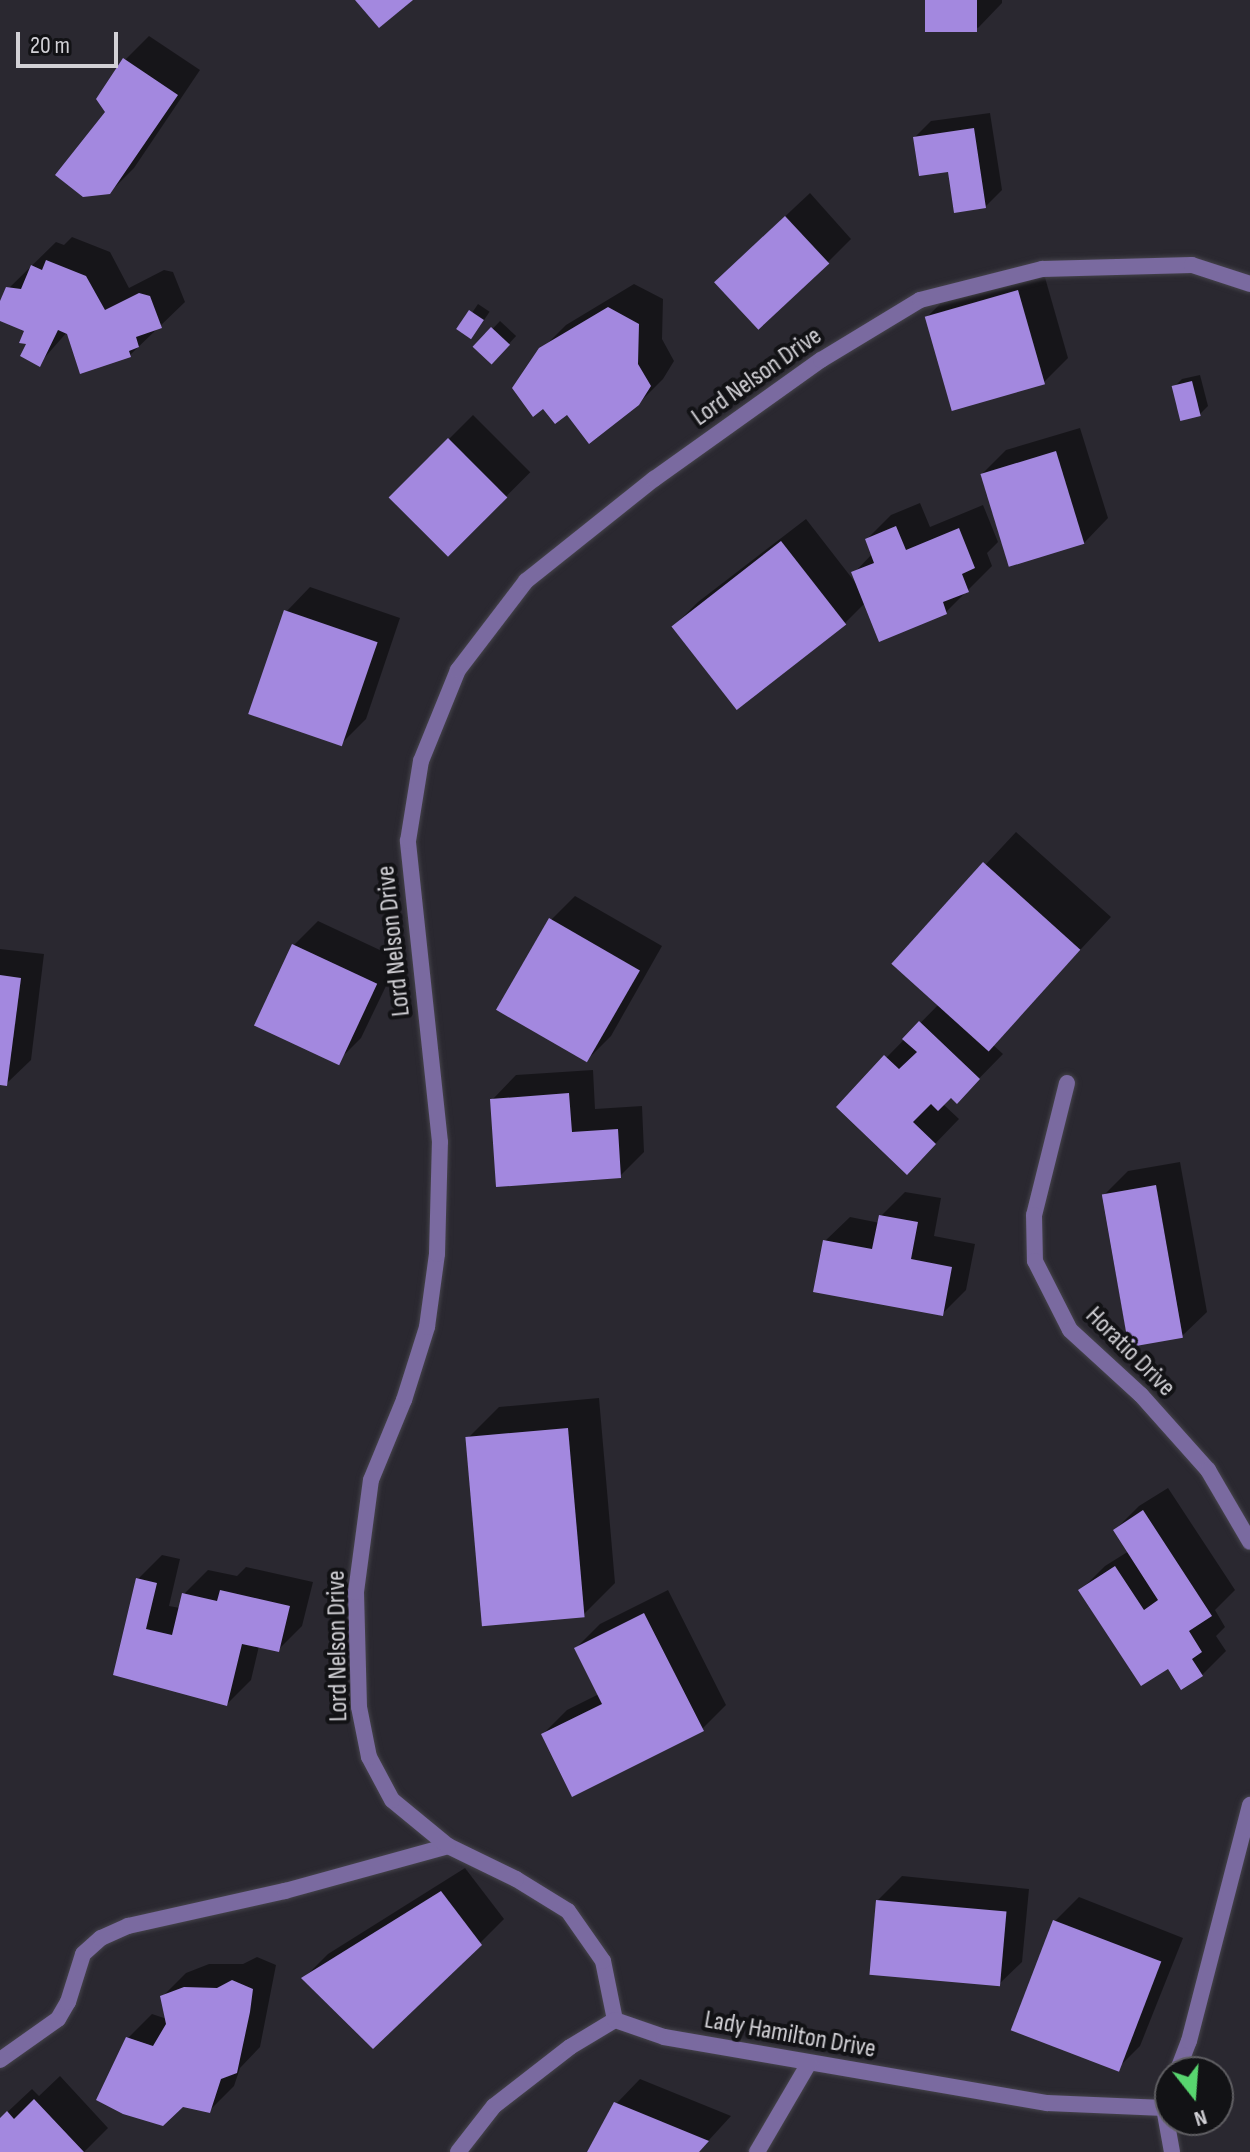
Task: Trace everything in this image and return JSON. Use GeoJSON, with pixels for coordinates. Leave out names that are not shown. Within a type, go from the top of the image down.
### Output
{"type":"FeatureCollection","features":[{"type":"Feature","properties":{"kind":"street","name":"Lord Nelson Drive"},"geometry":{"type":"LineString","coordinates":[[615,2020],[603,1961],[568,1911],[516,1879],[448,1846],[392,1800],[369,1757],[359,1707],[356,1592],[371,1480],[404,1400],[427,1327],[437,1254],[440,1142],[408,841],[421,761],[458,670],[526,581],[654,479],[808,369],[920,300],[1042,269],[1192,265],[1250,284]]}},
{"type":"Feature","properties":{"kind":"street","name":"Horatio Drive"},"geometry":{"type":"LineString","coordinates":[[1067,1083],[1034,1215],[1035,1261],[1070,1330],[1141,1395],[1208,1470],[1250,1542]]}},
{"type":"Feature","properties":{"kind":"street"},"geometry":{"type":"LineString","coordinates":[[1183,2056],[1250,1805]]}},
{"type":"Feature","properties":{"kind":"street"},"geometry":{"type":"LineString","coordinates":[[0,2060],[58,2019],[68,2002],[83,1954],[101,1938],[128,1926],[285,1891],[448,1846]]}},
{"type":"Feature","properties":{"kind":"street"},"geometry":{"type":"LineString","coordinates":[[458,2152],[494,2106],[570,2047],[615,2020]]}},
{"type":"Feature","properties":{"kind":"street","name":"Lady Hamilton Drive"},"geometry":{"type":"LineString","coordinates":[[615,2020],[664,2037],[1047,2103],[1154,2108]]}},
{"type":"Feature","properties":{"kind":"street"},"geometry":{"type":"LineString","coordinates":[[757,2152],[809,2063]]}},
{"type":"Feature","properties":{"kind":"building"},"geometry":{"type":"Polygon","coordinates":[[[355,0],[413,0],[379,28],[355,0]]]}},
{"type":"Feature","properties":{"kind":"building"},"geometry":{"type":"Polygon","coordinates":[[[925,0],[977,0],[977,32],[925,32],[925,0]]]}},
{"type":"Feature","properties":{"kind":"building"},"geometry":{"type":"Polygon","coordinates":[[[123,58],[178,95],[110,194],[83,197],[55,175],[105,112],[96,99],[123,58]]]}},
{"type":"Feature","properties":{"kind":"building"},"geometry":{"type":"Polygon","coordinates":[[[974,128],[986,208],[954,213],[948,172],[919,176],[913,137],[974,128]]]}},
{"type":"Feature","properties":{"kind":"building"},"geometry":{"type":"Polygon","coordinates":[[[785,216],[829,264],[758,330],[714,282],[785,216]]]}},
{"type":"Feature","properties":{"kind":"building"},"geometry":{"type":"Polygon","coordinates":[[[46,260],[86,276],[105,310],[139,293],[150,296],[162,328],[136,337],[139,347],[129,351],[131,357],[80,374],[67,334],[58,330],[40,367],[20,356],[26,344],[19,343],[24,331],[0,321],[0,301],[6,287],[21,289],[31,265],[42,270],[46,260]]]}},
{"type":"Feature","properties":{"kind":"building"},"geometry":{"type":"Polygon","coordinates":[[[1018,290],[1045,384],[952,411],[925,317],[1018,290]]]}},
{"type":"Feature","properties":{"kind":"building"},"geometry":{"type":"Polygon","coordinates":[[[608,307],[639,324],[638,364],[651,386],[639,405],[589,444],[567,415],[555,424],[543,409],[533,417],[512,388],[539,348],[608,307]]]}},
{"type":"Feature","properties":{"kind":"building"},"geometry":{"type":"Polygon","coordinates":[[[469,310],[484,320],[471,339],[456,329],[469,310]]]}},
{"type":"Feature","properties":{"kind":"building"},"geometry":{"type":"Polygon","coordinates":[[[491,327],[510,345],[492,364],[473,347],[491,327]]]}},
{"type":"Feature","properties":{"kind":"building"},"geometry":{"type":"Polygon","coordinates":[[[1192,381],[1201,416],[1180,421],[1172,386],[1192,381]]]}},
{"type":"Feature","properties":{"kind":"building"},"geometry":{"type":"Polygon","coordinates":[[[448,438],[507,497],[448,557],[389,497],[448,438]]]}},
{"type":"Feature","properties":{"kind":"building"},"geometry":{"type":"Polygon","coordinates":[[[1056,451],[1084,544],[1009,567],[980,474],[1056,451]]]}},
{"type":"Feature","properties":{"kind":"building"},"geometry":{"type":"Polygon","coordinates":[[[896,526],[906,550],[959,528],[975,568],[962,574],[969,592],[943,602],[947,614],[879,642],[851,572],[874,563],[865,539],[896,526]]]}},
{"type":"Feature","properties":{"kind":"building"},"geometry":{"type":"Polygon","coordinates":[[[781,541],[846,625],[737,710],[671,627],[781,541]]]}},
{"type":"Feature","properties":{"kind":"building"},"geometry":{"type":"Polygon","coordinates":[[[284,610],[378,642],[342,746],[248,714],[284,610]]]}},
{"type":"Feature","properties":{"kind":"building"},"geometry":{"type":"Polygon","coordinates":[[[983,862],[1080,950],[989,1051],[891,964],[983,862]]]}},
{"type":"Feature","properties":{"kind":"building"},"geometry":{"type":"Polygon","coordinates":[[[549,918],[640,970],[587,1062],[496,1010],[549,918]]]}},
{"type":"Feature","properties":{"kind":"building"},"geometry":{"type":"Polygon","coordinates":[[[292,944],[377,984],[339,1065],[254,1026],[292,944]]]}},
{"type":"Feature","properties":{"kind":"building"},"geometry":{"type":"Polygon","coordinates":[[[0,975],[21,978],[7,1086],[0,1085],[0,975]]]}},
{"type":"Feature","properties":{"kind":"building"},"geometry":{"type":"Polygon","coordinates":[[[919,1021],[980,1079],[957,1104],[951,1098],[938,1111],[931,1104],[913,1122],[936,1144],[907,1175],[836,1107],[884,1055],[899,1069],[917,1052],[902,1039],[919,1021]]]}},
{"type":"Feature","properties":{"kind":"building"},"geometry":{"type":"Polygon","coordinates":[[[569,1093],[572,1132],[618,1129],[621,1178],[496,1187],[490,1099],[569,1093]]]}},
{"type":"Feature","properties":{"kind":"building"},"geometry":{"type":"Polygon","coordinates":[[[1156,1185],[1183,1338],[1129,1347],[1102,1195],[1156,1185]]]}},
{"type":"Feature","properties":{"kind":"building"},"geometry":{"type":"Polygon","coordinates":[[[879,1215],[918,1222],[911,1259],[952,1267],[943,1316],[813,1292],[823,1240],[872,1249],[879,1215]]]}},
{"type":"Feature","properties":{"kind":"building"},"geometry":{"type":"Polygon","coordinates":[[[568,1428],[585,1617],[482,1626],[465,1437],[568,1428]]]}},
{"type":"Feature","properties":{"kind":"building"},"geometry":{"type":"Polygon","coordinates":[[[1143,1510],[1212,1616],[1189,1631],[1202,1652],[1192,1659],[1203,1676],[1181,1690],[1168,1669],[1141,1686],[1078,1590],[1115,1566],[1144,1610],[1158,1600],[1113,1530],[1143,1510]]]}},
{"type":"Feature","properties":{"kind":"building"},"geometry":{"type":"Polygon","coordinates":[[[136,1578],[157,1583],[146,1629],[172,1635],[182,1593],[217,1601],[220,1590],[290,1606],[279,1652],[242,1644],[227,1706],[113,1675],[136,1578]]]}},
{"type":"Feature","properties":{"kind":"building"},"geometry":{"type":"Polygon","coordinates":[[[644,1613],[704,1731],[572,1797],[541,1734],[602,1704],[574,1648],[644,1613]]]}},
{"type":"Feature","properties":{"kind":"building"},"geometry":{"type":"Polygon","coordinates":[[[441,1891],[482,1945],[373,2049],[301,1978],[441,1891]]]}},
{"type":"Feature","properties":{"kind":"building"},"geometry":{"type":"Polygon","coordinates":[[[876,1900],[1007,1911],[1000,1986],[869,1975],[876,1900]]]}},
{"type":"Feature","properties":{"kind":"building"},"geometry":{"type":"Polygon","coordinates":[[[1053,1920],[1161,1962],[1119,2072],[1011,2030],[1053,1920]]]}},
{"type":"Feature","properties":{"kind":"building"},"geometry":{"type":"Polygon","coordinates":[[[232,1980],[253,1989],[250,2012],[237,2073],[221,2079],[210,2113],[183,2107],[163,2126],[123,2114],[96,2100],[126,2037],[153,2046],[166,2024],[160,1996],[184,1987],[217,1988],[232,1980]]]}},
{"type":"Feature","properties":{"kind":"building"},"geometry":{"type":"Polygon","coordinates":[[[34,2099],[84,2152],[0,2152],[0,2118],[7,2111],[14,2119],[34,2099]]]}},
{"type":"Feature","properties":{"kind":"building"},"geometry":{"type":"Polygon","coordinates":[[[614,2102],[709,2141],[699,2152],[587,2152],[614,2102]]]}}]}
